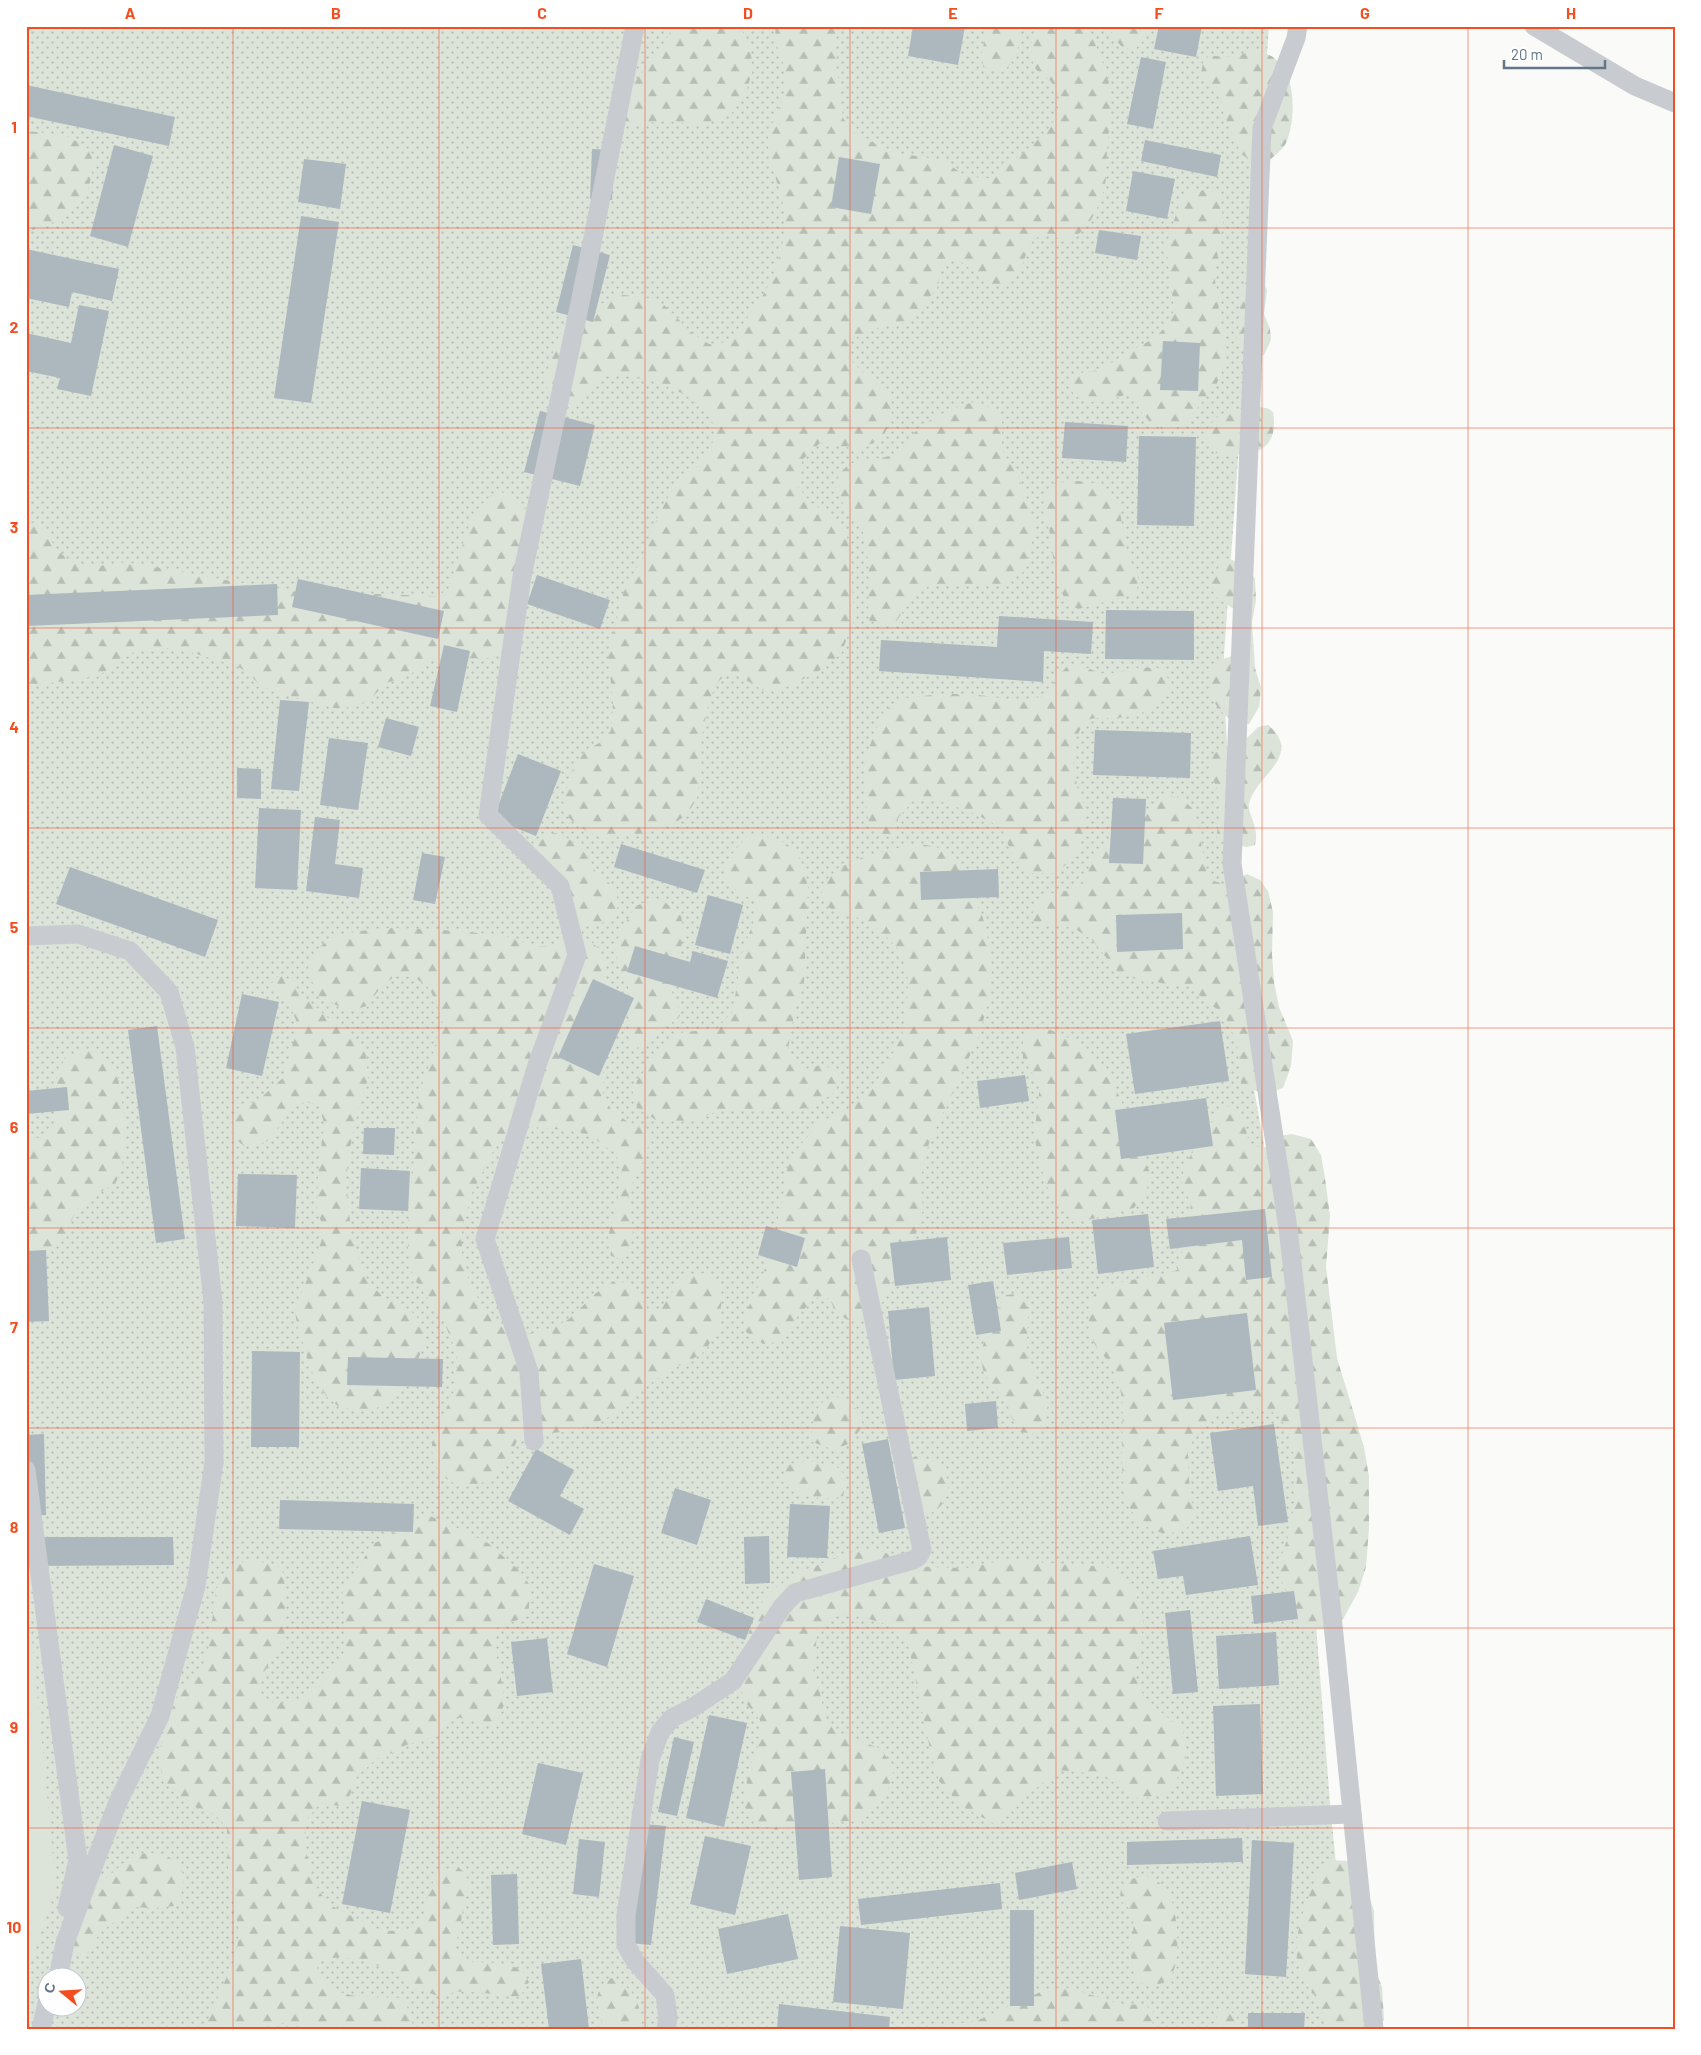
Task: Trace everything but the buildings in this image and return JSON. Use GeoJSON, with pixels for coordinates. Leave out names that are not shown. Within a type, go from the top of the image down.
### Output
{"type":"FeatureCollection","features":[{"type":"Feature","properties":{"kind":"lane"},"geometry":{"type":"LineString","coordinates":[[534,1441],[529,1372],[485,1239],[537,1065],[577,955],[560,886],[488,815],[522,576],[581,298],[634,26]]}},
{"type":"Feature","properties":{"kind":"lane"},"geometry":{"type":"LineString","coordinates":[[1298,26],[1296,38],[1262,128],[1232,864],[1288,1228],[1332,1615],[1374,2029]]}},
{"type":"Feature","properties":{"kind":"lane"},"geometry":{"type":"LineString","coordinates":[[1534,26],[1635,86],[1675,103]]}},
{"type":"Feature","properties":{"kind":"lane"},"geometry":{"type":"LineString","coordinates":[[26,936],[78,934],[130,951],[169,992],[185,1047],[213,1302],[214,1462],[196,1586],[160,1716],[118,1802],[65,1943],[60,1968]]}},
{"type":"Feature","properties":{"kind":"lane"},"geometry":{"type":"LineString","coordinates":[[666,2029],[668,2018],[666,1995],[635,1961],[626,1944],[626,1915],[650,1760],[660,1732],[672,1718],[692,1708],[733,1680],[782,1606],[795,1593],[912,1560],[918,1557],[922,1550],[861,1259]]}},
{"type":"Feature","properties":{"kind":"lane"},"geometry":{"type":"LineString","coordinates":[[26,1470],[78,1860],[54,1968]]}},
{"type":"Feature","properties":{"kind":"lane"},"geometry":{"type":"LineString","coordinates":[[1167,1821],[1352,1814]]}},
{"type":"Feature","properties":{"kind":"green space"},"geometry":{"type":"Polygon","coordinates":[[[26,26],[1269,26],[1223,669],[1241,1016],[1267,1162],[1296,1372],[1331,1815],[1353,2029],[26,2029],[26,26]]]}},
{"type":"Feature","properties":{"kind":"green space"},"geometry":{"type":"Polygon","coordinates":[[[672,26],[740,26],[751,49],[752,73],[745,95],[731,114],[700,125],[661,120],[643,125],[626,124],[616,119],[624,97],[657,55],[668,37],[672,26]]]}},
{"type":"Feature","properties":{"kind":"green space"},"geometry":{"type":"Polygon","coordinates":[[[776,26],[835,26],[835,54],[843,118],[857,136],[897,153],[941,160],[968,177],[990,178],[1040,138],[1051,125],[1059,106],[1056,88],[1037,71],[1033,63],[1031,47],[1036,26],[1086,26],[1103,62],[1109,84],[1110,113],[1105,185],[1098,207],[1080,233],[1069,239],[1039,236],[1028,249],[1019,273],[1010,281],[996,286],[980,278],[963,263],[951,260],[942,268],[937,288],[909,322],[866,330],[850,343],[848,357],[860,370],[880,383],[891,396],[892,418],[882,439],[859,449],[820,443],[802,460],[798,487],[810,502],[829,515],[847,536],[851,560],[854,620],[841,654],[816,673],[780,690],[764,691],[736,674],[725,675],[715,685],[707,710],[700,747],[700,777],[697,798],[687,815],[671,825],[646,833],[604,839],[579,827],[567,816],[563,800],[573,769],[586,750],[603,741],[611,730],[613,703],[608,655],[624,591],[642,559],[653,527],[667,499],[682,476],[697,467],[710,452],[715,432],[710,415],[684,394],[653,381],[628,376],[606,375],[595,382],[586,396],[572,407],[559,404],[549,394],[545,379],[562,329],[611,298],[623,295],[644,297],[663,304],[694,335],[709,344],[726,342],[740,327],[763,295],[779,258],[783,239],[784,219],[782,199],[768,147],[769,133],[781,105],[786,82],[786,75],[776,41],[776,26]]]}},
{"type":"Feature","properties":{"kind":"green space"},"geometry":{"type":"Polygon","coordinates":[[[987,26],[1020,26],[1017,52],[1011,63],[1002,72],[983,67],[982,53],[987,26]]]}},
{"type":"Feature","properties":{"kind":"green space"},"geometry":{"type":"Polygon","coordinates":[[[1112,26],[1149,26],[1145,39],[1135,49],[1123,48],[1112,36],[1112,26]]]}},
{"type":"Feature","properties":{"kind":"green space"},"geometry":{"type":"Polygon","coordinates":[[[1257,49],[1282,65],[1291,86],[1293,110],[1292,122],[1283,147],[1270,160],[1252,161],[1241,154],[1223,112],[1221,97],[1216,86],[1206,81],[1201,73],[1204,58],[1214,56],[1234,57],[1257,49]]]}},
{"type":"Feature","properties":{"kind":"green space"},"geometry":{"type":"Polygon","coordinates":[[[26,131],[64,135],[86,146],[94,162],[91,180],[80,203],[67,215],[43,227],[26,232],[26,131]]]}},
{"type":"Feature","properties":{"kind":"green space"},"geometry":{"type":"Polygon","coordinates":[[[1198,190],[1212,191],[1221,199],[1223,223],[1214,276],[1219,300],[1218,315],[1225,335],[1224,368],[1217,383],[1184,425],[1172,429],[1162,429],[1152,424],[1142,413],[1135,399],[1127,394],[1102,401],[1086,401],[1073,393],[1068,385],[1071,379],[1084,372],[1100,370],[1155,338],[1168,324],[1174,310],[1166,246],[1185,192],[1198,190]]]}},
{"type":"Feature","properties":{"kind":"green space"},"geometry":{"type":"Polygon","coordinates":[[[1259,282],[1264,284],[1267,290],[1264,314],[1270,329],[1271,340],[1264,355],[1253,358],[1239,348],[1237,337],[1240,311],[1239,298],[1245,283],[1259,282]]]}},
{"type":"Feature","properties":{"kind":"green space"},"geometry":{"type":"Polygon","coordinates":[[[974,402],[988,407],[1002,419],[1002,450],[1018,476],[1029,504],[1035,527],[1023,572],[1005,584],[930,585],[910,603],[894,625],[881,626],[869,620],[866,544],[859,525],[838,495],[836,487],[838,479],[843,470],[849,465],[862,460],[882,458],[896,453],[902,449],[916,431],[929,421],[950,410],[974,402]]]}},
{"type":"Feature","properties":{"kind":"green space"},"geometry":{"type":"Polygon","coordinates":[[[1257,406],[1273,412],[1274,426],[1272,436],[1267,444],[1260,450],[1251,453],[1216,453],[1209,445],[1205,434],[1215,420],[1226,412],[1257,406]]]}},
{"type":"Feature","properties":{"kind":"green space"},"geometry":{"type":"Polygon","coordinates":[[[1078,481],[1101,484],[1118,501],[1128,556],[1138,576],[1137,593],[1079,609],[1070,604],[1059,587],[1049,529],[1043,510],[1045,497],[1055,483],[1078,481]]]}},
{"type":"Feature","properties":{"kind":"green space"},"geometry":{"type":"Polygon","coordinates":[[[497,490],[518,500],[531,514],[510,641],[488,658],[427,659],[417,671],[387,683],[370,699],[356,707],[334,708],[275,692],[260,685],[248,673],[237,666],[193,653],[167,648],[131,653],[97,677],[26,686],[26,521],[42,528],[59,552],[76,563],[84,565],[94,566],[126,562],[287,591],[436,596],[448,590],[468,528],[480,506],[497,490]]]}},
{"type":"Feature","properties":{"kind":"green space"},"geometry":{"type":"Polygon","coordinates":[[[1223,557],[1241,563],[1250,570],[1255,579],[1256,600],[1252,622],[1255,668],[1261,688],[1259,707],[1249,724],[1236,722],[1227,717],[1216,705],[1209,689],[1210,672],[1215,663],[1234,655],[1235,610],[1216,597],[1210,586],[1223,557]]]}},
{"type":"Feature","properties":{"kind":"green space"},"geometry":{"type":"Polygon","coordinates":[[[1068,666],[1082,666],[1100,673],[1117,673],[1131,668],[1159,668],[1165,672],[1170,684],[1164,699],[1140,714],[1118,718],[1085,720],[1077,736],[1073,763],[1078,791],[1085,807],[1084,833],[1075,858],[1055,873],[1032,873],[1015,861],[1001,827],[975,814],[946,803],[931,800],[912,802],[898,818],[896,835],[886,837],[877,832],[868,820],[865,790],[866,755],[884,711],[906,698],[940,694],[972,694],[1020,701],[1040,697],[1052,689],[1056,677],[1068,666]]]}},
{"type":"Feature","properties":{"kind":"green space"},"geometry":{"type":"Polygon","coordinates":[[[1268,725],[1278,736],[1281,746],[1280,756],[1253,794],[1249,804],[1256,832],[1255,845],[1247,847],[1217,841],[1221,802],[1210,769],[1213,754],[1248,737],[1258,727],[1268,725]]]}},
{"type":"Feature","properties":{"kind":"green space"},"geometry":{"type":"Polygon","coordinates":[[[1163,794],[1181,798],[1195,811],[1207,875],[1214,881],[1226,885],[1247,874],[1260,880],[1268,891],[1273,912],[1272,954],[1274,982],[1279,1007],[1293,1041],[1291,1066],[1283,1088],[1270,1093],[1246,1089],[1241,1084],[1237,1043],[1225,1016],[1189,987],[1135,979],[1118,972],[1092,940],[1074,928],[1051,925],[1038,927],[1031,918],[1036,904],[1048,894],[1071,890],[1083,882],[1094,857],[1156,803],[1163,794]]]}},
{"type":"Feature","properties":{"kind":"green space"},"geometry":{"type":"Polygon","coordinates":[[[555,833],[569,839],[581,848],[589,858],[595,871],[615,888],[619,905],[606,921],[597,925],[576,927],[530,858],[532,844],[545,836],[555,833]]]}},
{"type":"Feature","properties":{"kind":"green space"},"geometry":{"type":"Polygon","coordinates":[[[748,836],[767,837],[786,843],[800,857],[808,886],[804,982],[795,1009],[788,1049],[794,1062],[807,1069],[820,1065],[836,1070],[839,1078],[836,1091],[816,1105],[807,1108],[785,1111],[718,1111],[692,1121],[656,1120],[640,1110],[631,1098],[637,1081],[666,1040],[684,1032],[717,1029],[733,1011],[741,956],[757,912],[755,902],[729,884],[725,871],[730,858],[748,836]]]}},
{"type":"Feature","properties":{"kind":"green space"},"geometry":{"type":"Polygon","coordinates":[[[918,843],[939,848],[955,858],[983,918],[990,948],[992,970],[988,1003],[979,1036],[929,1143],[923,1165],[921,1184],[923,1210],[917,1231],[883,1302],[857,1320],[848,1320],[835,1312],[830,1298],[816,1298],[799,1314],[783,1341],[764,1344],[746,1332],[744,1316],[763,1276],[782,1202],[789,1159],[819,1123],[848,1109],[873,1088],[902,1037],[907,1005],[908,979],[901,952],[880,930],[859,918],[836,912],[825,905],[822,894],[823,884],[838,868],[863,857],[918,843]]]}},
{"type":"Feature","properties":{"kind":"green space"},"geometry":{"type":"Polygon","coordinates":[[[650,900],[665,902],[681,916],[684,932],[672,992],[678,1004],[680,1016],[647,1043],[637,1048],[629,1045],[628,985],[617,963],[616,943],[624,925],[636,906],[650,900]]]}},
{"type":"Feature","properties":{"kind":"green space"},"geometry":{"type":"Polygon","coordinates":[[[383,928],[431,929],[501,935],[534,946],[551,946],[568,936],[588,939],[598,948],[605,962],[603,1095],[612,1111],[628,1122],[642,1126],[650,1137],[645,1159],[637,1170],[628,1198],[633,1235],[629,1252],[620,1259],[611,1256],[608,1237],[621,1185],[622,1166],[615,1153],[589,1135],[575,1131],[533,1127],[512,1129],[499,1140],[472,1193],[462,1228],[462,1252],[470,1287],[490,1315],[505,1327],[527,1334],[549,1330],[569,1319],[596,1293],[616,1280],[629,1284],[648,1309],[660,1309],[682,1279],[697,1272],[714,1276],[722,1294],[719,1328],[705,1351],[686,1363],[667,1371],[609,1417],[578,1430],[552,1433],[517,1441],[503,1469],[494,1478],[473,1486],[455,1484],[444,1477],[433,1461],[432,1443],[456,1386],[457,1353],[444,1322],[413,1277],[408,1250],[408,1227],[420,1087],[429,1066],[443,1020],[430,989],[417,979],[398,974],[383,985],[366,1006],[352,1011],[316,994],[308,968],[318,949],[333,938],[349,933],[383,928]]]}},
{"type":"Feature","properties":{"kind":"green space"},"geometry":{"type":"Polygon","coordinates":[[[282,976],[294,982],[299,992],[328,1018],[348,1031],[366,1053],[368,1079],[358,1109],[346,1180],[351,1233],[367,1280],[382,1296],[412,1312],[421,1322],[426,1344],[396,1398],[380,1407],[362,1411],[338,1406],[326,1396],[312,1372],[297,1325],[295,1311],[321,1242],[322,1226],[317,1207],[324,1123],[319,1105],[305,1102],[291,1108],[266,1142],[246,1147],[232,1133],[232,1124],[242,1106],[257,1101],[283,1078],[295,1036],[296,1020],[288,1002],[274,994],[271,987],[274,978],[282,976]]]}},
{"type":"Feature","properties":{"kind":"green space"},"geometry":{"type":"Polygon","coordinates":[[[1034,1029],[1048,1029],[1080,1043],[1113,1081],[1150,1173],[1147,1189],[1134,1208],[1084,1221],[1076,1219],[1059,1208],[1046,1185],[1034,1137],[1040,1085],[1023,1059],[1023,1040],[1034,1029]]]}},
{"type":"Feature","properties":{"kind":"green space"},"geometry":{"type":"Polygon","coordinates":[[[86,1049],[105,1057],[118,1077],[125,1121],[124,1154],[120,1174],[115,1184],[95,1195],[77,1209],[62,1241],[26,1269],[26,1139],[45,1137],[56,1125],[57,1076],[65,1057],[86,1049]]]}},
{"type":"Feature","properties":{"kind":"green space"},"geometry":{"type":"Polygon","coordinates":[[[1222,1107],[1235,1107],[1243,1118],[1249,1142],[1254,1147],[1274,1147],[1279,1136],[1292,1134],[1311,1139],[1321,1155],[1330,1216],[1326,1267],[1337,1358],[1364,1447],[1369,1477],[1369,1528],[1366,1567],[1358,1592],[1343,1619],[1328,1629],[1307,1630],[1302,1627],[1280,1578],[1280,1561],[1291,1527],[1297,1479],[1290,1433],[1277,1414],[1262,1408],[1245,1409],[1217,1416],[1197,1430],[1188,1453],[1188,1473],[1194,1514],[1189,1527],[1169,1533],[1149,1528],[1136,1517],[1128,1502],[1122,1464],[1123,1424],[1120,1389],[1112,1366],[1093,1341],[1089,1327],[1090,1303],[1097,1292],[1114,1284],[1177,1270],[1191,1204],[1182,1183],[1184,1166],[1222,1107]]]}},
{"type":"Feature","properties":{"kind":"green space"},"geometry":{"type":"Polygon","coordinates":[[[1015,1294],[1026,1302],[1029,1360],[1047,1406],[1044,1424],[1037,1434],[1020,1432],[1012,1418],[1004,1395],[989,1382],[983,1370],[980,1352],[1005,1295],[1015,1294]]]}},
{"type":"Feature","properties":{"kind":"green space"},"geometry":{"type":"Polygon","coordinates":[[[839,1397],[855,1408],[863,1425],[852,1442],[835,1450],[812,1442],[812,1432],[813,1420],[823,1402],[839,1397]]]}},
{"type":"Feature","properties":{"kind":"green space"},"geometry":{"type":"Polygon","coordinates":[[[916,1456],[931,1460],[941,1468],[946,1477],[948,1487],[946,1497],[940,1506],[932,1513],[920,1516],[909,1460],[916,1456]]]}},
{"type":"Feature","properties":{"kind":"green space"},"geometry":{"type":"Polygon","coordinates":[[[796,1462],[816,1462],[837,1467],[846,1476],[843,1497],[811,1497],[797,1492],[790,1487],[782,1481],[787,1466],[796,1462]]]}},
{"type":"Feature","properties":{"kind":"green space"},"geometry":{"type":"Polygon","coordinates":[[[427,1515],[488,1543],[521,1572],[531,1587],[528,1616],[496,1628],[494,1639],[505,1702],[499,1717],[492,1726],[457,1717],[427,1739],[406,1745],[395,1752],[378,1758],[358,1775],[347,1802],[339,1806],[320,1803],[308,1818],[304,1841],[309,1866],[318,1890],[330,1905],[375,1928],[386,1931],[412,1930],[423,1919],[428,1893],[435,1878],[441,1871],[457,1866],[466,1874],[469,1887],[464,1902],[459,1935],[453,1946],[457,1956],[470,1962],[500,1963],[521,1969],[529,1982],[520,1997],[466,1991],[435,1995],[410,1986],[392,1971],[364,1961],[339,1957],[321,1960],[317,1969],[322,1980],[340,1992],[352,1995],[400,1998],[412,2016],[411,2029],[307,2029],[287,2022],[265,2026],[263,2029],[204,2029],[236,1956],[239,1933],[228,1869],[227,1827],[211,1812],[187,1804],[174,1792],[162,1773],[160,1751],[166,1725],[176,1699],[188,1680],[202,1666],[208,1651],[219,1582],[227,1570],[240,1563],[267,1563],[276,1566],[283,1573],[285,1586],[284,1640],[282,1647],[268,1665],[261,1685],[262,1699],[283,1703],[292,1702],[307,1695],[314,1689],[329,1674],[343,1655],[346,1618],[342,1589],[373,1544],[427,1515]]]}},
{"type":"Feature","properties":{"kind":"green space"},"geometry":{"type":"Polygon","coordinates":[[[862,1549],[883,1552],[923,1567],[967,1568],[1004,1560],[1107,1567],[1133,1586],[1144,1619],[1135,1676],[1145,1699],[1183,1730],[1186,1757],[1172,1791],[1140,1800],[1110,1780],[1089,1773],[1059,1770],[993,1823],[961,1806],[939,1781],[930,1749],[909,1648],[892,1626],[866,1618],[837,1613],[817,1633],[814,1667],[826,1720],[841,1733],[881,1749],[894,1769],[887,1793],[864,1819],[774,1830],[757,1823],[744,1806],[748,1772],[758,1746],[760,1720],[744,1701],[736,1662],[761,1604],[773,1590],[796,1574],[862,1549]]]}},
{"type":"Feature","properties":{"kind":"green space"},"geometry":{"type":"Polygon","coordinates":[[[26,1578],[56,1887],[26,1978],[26,1578]]]}},
{"type":"Feature","properties":{"kind":"green space"},"geometry":{"type":"Polygon","coordinates":[[[155,1853],[167,1856],[176,1862],[183,1874],[183,1887],[174,1906],[154,1908],[133,1907],[100,1933],[88,1953],[74,1956],[60,1954],[89,1893],[134,1854],[155,1853]]]}},
{"type":"Feature","properties":{"kind":"green space"},"geometry":{"type":"Polygon","coordinates":[[[1325,1860],[1349,1861],[1364,1880],[1374,1911],[1375,1970],[1382,1987],[1384,2020],[1376,2029],[1325,2029],[1318,2001],[1302,1977],[1298,1962],[1298,1932],[1306,1903],[1325,1860]]]}},
{"type":"Feature","properties":{"kind":"green space"},"geometry":{"type":"Polygon","coordinates":[[[1143,1876],[1156,1880],[1166,1889],[1170,1896],[1176,1919],[1177,1958],[1174,1969],[1170,1977],[1158,1985],[1144,1985],[1134,1976],[1131,1956],[1133,1918],[1127,1906],[1120,1901],[1121,1887],[1128,1880],[1143,1876]]]}},
{"type":"Feature","properties":{"kind":"green space"},"geometry":{"type":"Polygon","coordinates":[[[611,1978],[627,1988],[636,1998],[643,2029],[603,2029],[597,2001],[600,1989],[611,1978]]]}},
{"type":"Feature","properties":{"kind":"green space"},"geometry":{"type":"Polygon","coordinates":[[[1070,1988],[1122,2005],[1144,2004],[1155,2014],[1151,2029],[931,2029],[941,2025],[974,2022],[1047,1989],[1070,1988]]]}},
{"type":"Feature","properties":{"kind":"green space"},"geometry":{"type":"Polygon","coordinates":[[[1225,2009],[1236,2016],[1240,2029],[1213,2029],[1216,2018],[1225,2009]]]}}]}
